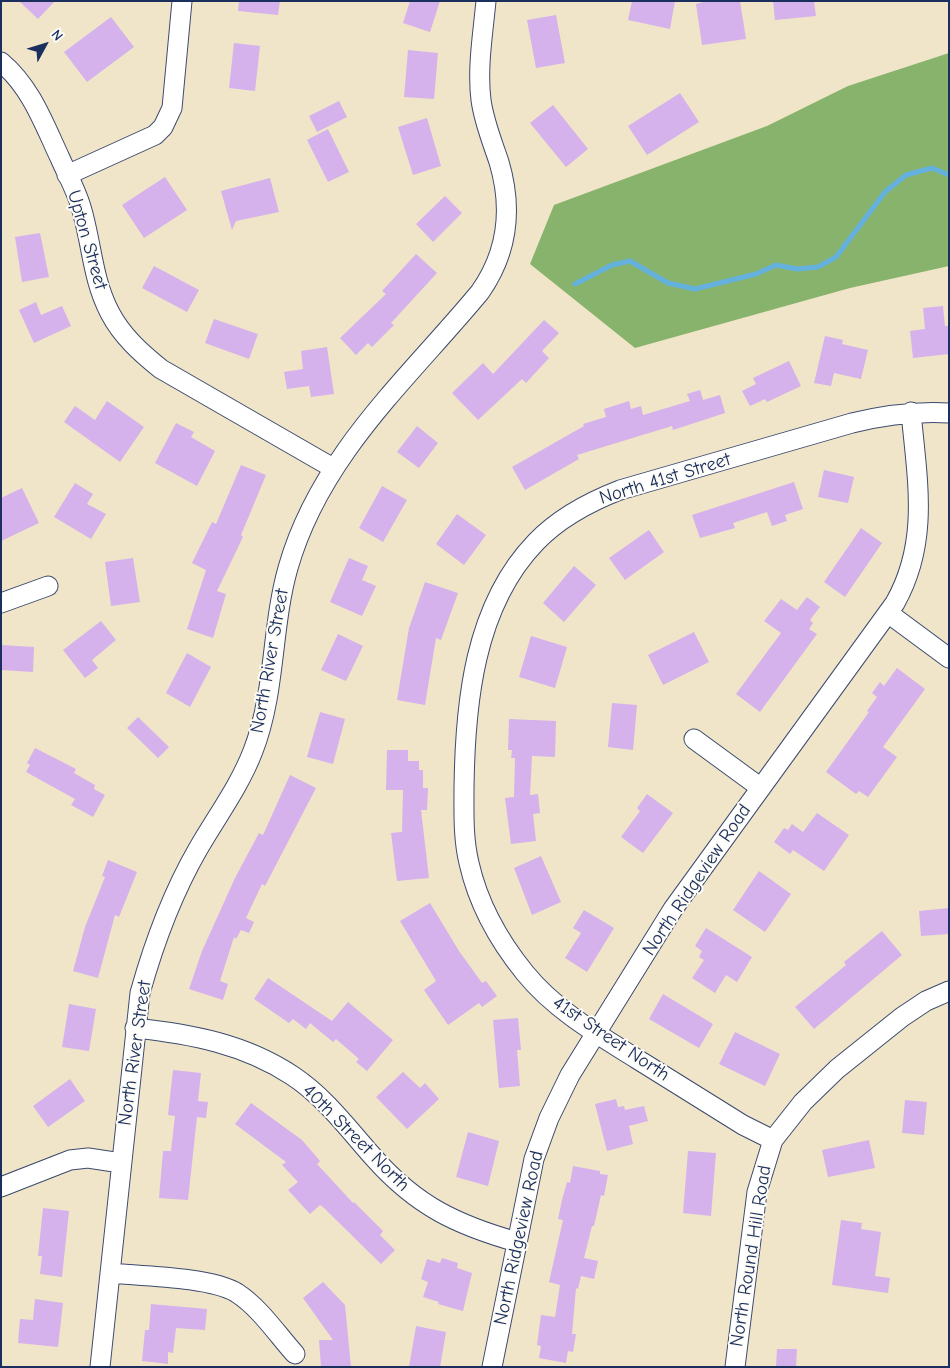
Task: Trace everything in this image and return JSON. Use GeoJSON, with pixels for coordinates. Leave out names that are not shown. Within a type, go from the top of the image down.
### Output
{"type":"FeatureCollection","features":[{"type":"Feature","properties":{"kind":"street"},"geometry":{"type":"LineString","coordinates":[[67,175],[155,135],[163,127],[172,108],[182,1]]}},
{"type":"Feature","properties":{"kind":"street","name":"North River Street"},"geometry":{"type":"LineString","coordinates":[[100,1367],[135,1028],[146,973],[168,909],[199,847],[231,796],[255,744],[267,698],[277,617],[288,569],[310,507],[333,468],[370,418],[480,292],[500,258],[507,229],[508,202],[502,174],[484,119],[481,98],[486,1]]}},
{"type":"Feature","properties":{"kind":"street","name":"Upton Street"},"geometry":{"type":"LineString","coordinates":[[1,62],[22,83],[36,105],[81,206],[89,237],[93,269],[100,292],[111,315],[125,335],[161,369],[333,468]]}},
{"type":"Feature","properties":{"kind":"street","name":"North 41st Street"},"geometry":{"type":"LineString","coordinates":[[464,816],[467,728],[479,650],[505,586],[525,555],[547,531],[588,503],[620,490],[883,415],[911,412],[949,413]]}},
{"type":"Feature","properties":{"kind":"street","name":"North Ridgeview Road"},"geometry":{"type":"LineString","coordinates":[[492,1367],[529,1178],[541,1139],[570,1075],[673,909],[888,613],[908,578],[918,534],[919,503],[911,412]]}},
{"type":"Feature","properties":{"kind":"street"},"geometry":{"type":"LineString","coordinates":[[1,603],[48,586]]}},
{"type":"Feature","properties":{"kind":"street"},"geometry":{"type":"LineString","coordinates":[[888,613],[949,658]]}},
{"type":"Feature","properties":{"kind":"street"},"geometry":{"type":"LineString","coordinates":[[694,738],[761,788]]}},
{"type":"Feature","properties":{"kind":"street","name":"41st Street North"},"geometry":{"type":"LineString","coordinates":[[464,816],[466,846],[473,880],[486,912],[503,942],[525,973],[546,996],[596,1034],[743,1125],[773,1140]]}},
{"type":"Feature","properties":{"kind":"street","name":"North Round Hill Road"},"geometry":{"type":"LineString","coordinates":[[735,1367],[756,1201],[766,1157],[773,1140],[797,1108],[837,1068],[902,1017],[926,1001],[949,991]]}},
{"type":"Feature","properties":{"kind":"street","name":"40th Street North"},"geometry":{"type":"LineString","coordinates":[[135,1028],[223,1043],[276,1065],[302,1082],[323,1101],[386,1170],[417,1199],[459,1223],[517,1242]]}},
{"type":"Feature","properties":{"kind":"street"},"geometry":{"type":"LineString","coordinates":[[1,1187],[70,1160],[88,1158],[121,1163]]}},
{"type":"Feature","properties":{"kind":"street"},"geometry":{"type":"LineString","coordinates":[[110,1273],[206,1282],[227,1288],[254,1307],[295,1354]]}},
{"type":"Feature","properties":{"kind":"green space"},"geometry":{"type":"Polygon","coordinates":[[[949,53],[949,266],[850,288],[635,348],[530,264],[554,205],[767,126],[848,86],[949,53]]]}},
{"type":"Feature","properties":{"kind":"building"},"geometry":{"type":"Polygon","coordinates":[[[19,1],[55,1],[38,19],[19,1]]]}},
{"type":"Feature","properties":{"kind":"building"},"geometry":{"type":"Polygon","coordinates":[[[239,1],[280,1],[278,15],[238,11],[239,1]]]}},
{"type":"Feature","properties":{"kind":"building"},"geometry":{"type":"Polygon","coordinates":[[[410,1],[440,1],[430,32],[403,23],[410,1]]]}},
{"type":"Feature","properties":{"kind":"building"},"geometry":{"type":"Polygon","coordinates":[[[632,1],[675,1],[670,29],[628,20],[632,1]]]}},
{"type":"Feature","properties":{"kind":"building"},"geometry":{"type":"Polygon","coordinates":[[[707,1],[740,1],[746,39],[702,45],[696,4],[707,1]]]}},
{"type":"Feature","properties":{"kind":"building"},"geometry":{"type":"Polygon","coordinates":[[[773,1],[814,1],[816,16],[775,20],[773,1]]]}},
{"type":"Feature","properties":{"kind":"building"},"geometry":{"type":"Polygon","coordinates":[[[556,15],[565,63],[536,68],[527,20],[556,15]]]}},
{"type":"Feature","properties":{"kind":"building"},"geometry":{"type":"Polygon","coordinates":[[[111,17],[134,47],[87,82],[64,52],[111,17]]]}},
{"type":"Feature","properties":{"kind":"building"},"geometry":{"type":"Polygon","coordinates":[[[234,43],[260,46],[255,91],[229,88],[234,43]]]}},
{"type":"Feature","properties":{"kind":"building"},"geometry":{"type":"Polygon","coordinates":[[[408,50],[438,53],[434,99],[404,97],[408,50]]]}},
{"type":"Feature","properties":{"kind":"building"},"geometry":{"type":"Polygon","coordinates":[[[680,93],[699,122],[647,155],[628,126],[680,93]]]}},
{"type":"Feature","properties":{"kind":"building"},"geometry":{"type":"Polygon","coordinates":[[[339,101],[347,117],[317,132],[309,116],[339,101]]]}},
{"type":"Feature","properties":{"kind":"building"},"geometry":{"type":"Polygon","coordinates":[[[553,105],[588,149],[566,167],[530,123],[553,105]]]}},
{"type":"Feature","properties":{"kind":"building"},"geometry":{"type":"Polygon","coordinates":[[[427,118],[441,166],[413,175],[398,127],[427,118]]]}},
{"type":"Feature","properties":{"kind":"building"},"geometry":{"type":"Polygon","coordinates":[[[328,129],[349,172],[328,182],[307,140],[328,129]]]}},
{"type":"Feature","properties":{"kind":"building"},"geometry":{"type":"Polygon","coordinates":[[[165,177],[187,210],[144,238],[122,205],[165,177]]]}},
{"type":"Feature","properties":{"kind":"building"},"geometry":{"type":"Polygon","coordinates":[[[270,178],[279,212],[236,221],[232,230],[221,191],[270,178]]]}},
{"type":"Feature","properties":{"kind":"building"},"geometry":{"type":"Polygon","coordinates":[[[445,196],[462,213],[433,242],[416,224],[445,196]]]}},
{"type":"Feature","properties":{"kind":"building"},"geometry":{"type":"Polygon","coordinates":[[[40,233],[49,277],[22,282],[15,237],[40,233]]]}},
{"type":"Feature","properties":{"kind":"building"},"geometry":{"type":"Polygon","coordinates":[[[416,254],[437,273],[391,323],[394,325],[372,347],[368,343],[356,355],[340,338],[386,294],[382,291],[416,254]]]}},
{"type":"Feature","properties":{"kind":"building"},"geometry":{"type":"Polygon","coordinates":[[[154,266],[199,290],[187,312],[142,288],[154,266]]]}},
{"type":"Feature","properties":{"kind":"building"},"geometry":{"type":"Polygon","coordinates":[[[36,302],[41,315],[62,306],[71,326],[34,343],[19,310],[36,302]]]}},
{"type":"Feature","properties":{"kind":"building"},"geometry":{"type":"Polygon","coordinates":[[[943,306],[945,326],[949,326],[949,354],[913,358],[910,331],[925,329],[923,308],[943,306]]]}},
{"type":"Feature","properties":{"kind":"building"},"geometry":{"type":"Polygon","coordinates":[[[214,319],[258,334],[249,359],[205,343],[214,319]]]}},
{"type":"Feature","properties":{"kind":"building"},"geometry":{"type":"Polygon","coordinates":[[[544,320],[559,333],[542,351],[549,358],[526,383],[522,379],[478,420],[452,393],[483,363],[493,374],[544,320]]]}},
{"type":"Feature","properties":{"kind":"building"},"geometry":{"type":"Polygon","coordinates":[[[825,336],[843,340],[842,344],[868,350],[861,379],[834,373],[831,386],[814,383],[825,336]]]}},
{"type":"Feature","properties":{"kind":"building"},"geometry":{"type":"Polygon","coordinates":[[[327,347],[334,394],[311,397],[309,386],[287,389],[284,372],[303,369],[301,351],[327,347]]]}},
{"type":"Feature","properties":{"kind":"building"},"geometry":{"type":"Polygon","coordinates":[[[789,361],[801,386],[767,402],[765,399],[750,406],[742,391],[756,384],[753,378],[789,361]]]}},
{"type":"Feature","properties":{"kind":"building"},"geometry":{"type":"Polygon","coordinates":[[[700,390],[703,400],[720,395],[725,413],[673,430],[672,426],[577,455],[579,459],[525,490],[512,467],[584,426],[583,424],[606,417],[604,409],[629,401],[631,409],[641,406],[643,415],[690,401],[687,394],[700,390]]]}},
{"type":"Feature","properties":{"kind":"building"},"geometry":{"type":"Polygon","coordinates":[[[107,401],[144,427],[120,462],[64,422],[75,406],[95,420],[107,401]]]}},
{"type":"Feature","properties":{"kind":"building"},"geometry":{"type":"Polygon","coordinates":[[[176,423],[194,432],[191,437],[215,451],[197,486],[155,463],[176,423]]]}},
{"type":"Feature","properties":{"kind":"building"},"geometry":{"type":"Polygon","coordinates":[[[417,426],[438,443],[419,468],[397,452],[417,426]]]}},
{"type":"Feature","properties":{"kind":"building"},"geometry":{"type":"Polygon","coordinates":[[[241,465],[266,475],[241,535],[243,537],[217,591],[226,594],[213,638],[187,629],[206,570],[192,563],[212,522],[216,524],[241,465]]]}},
{"type":"Feature","properties":{"kind":"building"},"geometry":{"type":"Polygon","coordinates":[[[824,470],[854,477],[848,503],[818,497],[824,470]]]}},
{"type":"Feature","properties":{"kind":"building"},"geometry":{"type":"Polygon","coordinates":[[[794,482],[803,509],[785,515],[787,521],[772,526],[767,512],[733,523],[735,528],[700,538],[692,515],[794,482]]]}},
{"type":"Feature","properties":{"kind":"building"},"geometry":{"type":"Polygon","coordinates":[[[75,483],[93,494],[87,504],[106,514],[91,539],[54,517],[75,483]]]}},
{"type":"Feature","properties":{"kind":"building"},"geometry":{"type":"Polygon","coordinates":[[[382,486],[407,500],[383,542],[359,528],[382,486]]]}},
{"type":"Feature","properties":{"kind":"building"},"geometry":{"type":"Polygon","coordinates":[[[22,488],[39,523],[1,541],[1,498],[22,488]]]}},
{"type":"Feature","properties":{"kind":"building"},"geometry":{"type":"Polygon","coordinates":[[[457,514],[486,535],[464,565],[436,544],[457,514]]]}},
{"type":"Feature","properties":{"kind":"building"},"geometry":{"type":"Polygon","coordinates":[[[861,528],[882,543],[845,597],[824,582],[861,528]]]}},
{"type":"Feature","properties":{"kind":"building"},"geometry":{"type":"Polygon","coordinates":[[[649,530],[664,552],[625,580],[609,558],[649,530]]]}},
{"type":"Feature","properties":{"kind":"building"},"geometry":{"type":"Polygon","coordinates":[[[133,558],[140,602],[111,606],[105,562],[133,558]]]}},
{"type":"Feature","properties":{"kind":"building"},"geometry":{"type":"Polygon","coordinates":[[[349,558],[368,566],[362,580],[376,586],[362,616],[330,602],[349,558]]]}},
{"type":"Feature","properties":{"kind":"building"},"geometry":{"type":"Polygon","coordinates":[[[574,566],[596,585],[564,622],[543,603],[574,566]]]}},
{"type":"Feature","properties":{"kind":"building"},"geometry":{"type":"Polygon","coordinates":[[[425,582],[458,593],[441,640],[436,638],[425,705],[397,700],[409,628],[425,582]]]}},
{"type":"Feature","properties":{"kind":"building"},"geometry":{"type":"Polygon","coordinates":[[[807,597],[820,607],[810,620],[813,623],[809,629],[817,634],[760,712],[736,694],[781,633],[764,621],[781,599],[797,610],[807,597]]]}},
{"type":"Feature","properties":{"kind":"building"},"geometry":{"type":"Polygon","coordinates":[[[101,621],[116,640],[92,660],[98,668],[85,678],[63,650],[101,621]]]}},
{"type":"Feature","properties":{"kind":"building"},"geometry":{"type":"Polygon","coordinates":[[[694,632],[709,662],[663,685],[648,655],[694,632]]]}},
{"type":"Feature","properties":{"kind":"building"},"geometry":{"type":"Polygon","coordinates":[[[338,634],[363,646],[346,681],[321,670],[338,634]]]}},
{"type":"Feature","properties":{"kind":"building"},"geometry":{"type":"Polygon","coordinates":[[[531,636],[567,647],[555,688],[519,677],[531,636]]]}},
{"type":"Feature","properties":{"kind":"building"},"geometry":{"type":"Polygon","coordinates":[[[1,645],[34,647],[33,672],[1,670],[1,645]]]}},
{"type":"Feature","properties":{"kind":"building"},"geometry":{"type":"Polygon","coordinates":[[[187,653],[211,667],[190,707],[166,693],[187,653]]]}},
{"type":"Feature","properties":{"kind":"building"},"geometry":{"type":"Polygon","coordinates":[[[897,668],[925,689],[883,747],[897,757],[868,797],[859,791],[856,794],[826,772],[869,712],[867,711],[877,697],[872,693],[880,682],[884,686],[897,668]]]}},
{"type":"Feature","properties":{"kind":"building"},"geometry":{"type":"Polygon","coordinates":[[[612,703],[637,705],[633,750],[608,747],[612,703]]]}},
{"type":"Feature","properties":{"kind":"building"},"geometry":{"type":"Polygon","coordinates":[[[320,712],[345,719],[333,764],[307,757],[320,712]]]}},
{"type":"Feature","properties":{"kind":"building"},"geometry":{"type":"Polygon","coordinates":[[[138,717],[169,747],[158,758],[127,728],[138,717]]]}},
{"type":"Feature","properties":{"kind":"building"},"geometry":{"type":"Polygon","coordinates":[[[509,719],[556,721],[555,757],[532,756],[530,795],[538,794],[540,813],[533,814],[536,841],[511,844],[505,798],[514,797],[515,758],[511,758],[512,750],[508,750],[509,719]]]}},
{"type":"Feature","properties":{"kind":"building"},"geometry":{"type":"Polygon","coordinates":[[[35,748],[76,769],[74,773],[95,785],[94,789],[105,795],[93,817],[71,805],[75,799],[26,772],[30,765],[27,763],[35,748]]]}},
{"type":"Feature","properties":{"kind":"building"},"geometry":{"type":"Polygon","coordinates":[[[387,750],[408,750],[408,761],[419,761],[419,770],[423,770],[423,788],[428,788],[427,810],[421,810],[429,878],[397,881],[391,833],[402,832],[403,790],[386,790],[387,750]]]}},
{"type":"Feature","properties":{"kind":"building"},"geometry":{"type":"Polygon","coordinates":[[[290,775],[316,788],[265,886],[262,884],[246,918],[254,922],[249,933],[241,930],[236,939],[234,937],[220,981],[228,984],[223,1000],[189,989],[202,951],[235,878],[259,833],[263,835],[290,775]]]}},
{"type":"Feature","properties":{"kind":"building"},"geometry":{"type":"Polygon","coordinates":[[[647,794],[673,813],[643,853],[621,837],[640,811],[637,808],[647,794]]]}},
{"type":"Feature","properties":{"kind":"building"},"geometry":{"type":"Polygon","coordinates":[[[817,813],[849,835],[824,871],[793,850],[790,854],[774,842],[784,828],[788,830],[792,824],[803,832],[817,813]]]}},
{"type":"Feature","properties":{"kind":"building"},"geometry":{"type":"Polygon","coordinates":[[[541,856],[561,902],[532,915],[514,868],[541,856]]]}},
{"type":"Feature","properties":{"kind":"building"},"geometry":{"type":"Polygon","coordinates":[[[108,860],[137,872],[119,917],[115,915],[98,978],[73,971],[85,927],[105,877],[102,876],[108,860]]]}},
{"type":"Feature","properties":{"kind":"building"},"geometry":{"type":"Polygon","coordinates":[[[759,871],[791,894],[765,932],[733,910],[759,871]]]}},
{"type":"Feature","properties":{"kind":"building"},"geometry":{"type":"Polygon","coordinates":[[[430,903],[459,951],[482,983],[486,981],[497,996],[482,1007],[479,1003],[448,1025],[424,990],[436,981],[400,921],[430,903]]]}},
{"type":"Feature","properties":{"kind":"building"},"geometry":{"type":"Polygon","coordinates":[[[949,908],[949,934],[921,936],[919,911],[949,908]]]}},
{"type":"Feature","properties":{"kind":"building"},"geometry":{"type":"Polygon","coordinates":[[[584,910],[614,928],[587,972],[565,958],[581,933],[573,928],[584,910]]]}},
{"type":"Feature","properties":{"kind":"building"},"geometry":{"type":"Polygon","coordinates":[[[706,928],[752,957],[737,982],[726,975],[715,993],[692,978],[704,960],[699,957],[702,951],[695,946],[706,928]]]}},
{"type":"Feature","properties":{"kind":"building"},"geometry":{"type":"Polygon","coordinates":[[[882,931],[902,955],[814,1029],[795,1007],[846,965],[844,962],[882,931]]]}},
{"type":"Feature","properties":{"kind":"building"},"geometry":{"type":"Polygon","coordinates":[[[268,978],[332,1021],[348,1002],[393,1040],[367,1071],[356,1062],[359,1059],[336,1039],[333,1042],[310,1023],[306,1029],[293,1019],[289,1023],[254,999],[268,978]]]}},
{"type":"Feature","properties":{"kind":"building"},"geometry":{"type":"Polygon","coordinates":[[[663,994],[713,1024],[699,1048],[649,1019],[663,994]]]}},
{"type":"Feature","properties":{"kind":"building"},"geometry":{"type":"Polygon","coordinates":[[[69,1004],[96,1009],[89,1051],[62,1047],[69,1004]]]}},
{"type":"Feature","properties":{"kind":"building"},"geometry":{"type":"Polygon","coordinates":[[[518,1018],[521,1050],[517,1050],[520,1086],[499,1088],[493,1020],[518,1018]]]}},
{"type":"Feature","properties":{"kind":"building"},"geometry":{"type":"Polygon","coordinates":[[[735,1032],[780,1054],[765,1086],[719,1064],[735,1032]]]}},
{"type":"Feature","properties":{"kind":"building"},"geometry":{"type":"Polygon","coordinates":[[[173,1070],[201,1073],[198,1101],[208,1102],[206,1118],[197,1117],[188,1200],[159,1198],[163,1151],[171,1151],[175,1116],[168,1115],[173,1070]]]}},
{"type":"Feature","properties":{"kind":"building"},"geometry":{"type":"Polygon","coordinates":[[[403,1072],[420,1088],[425,1083],[439,1099],[407,1129],[376,1097],[403,1072]]]}},
{"type":"Feature","properties":{"kind":"building"},"geometry":{"type":"Polygon","coordinates":[[[70,1079],[85,1101],[48,1127],[33,1106],[70,1079]]]}},
{"type":"Feature","properties":{"kind":"building"},"geometry":{"type":"Polygon","coordinates":[[[616,1099],[618,1107],[624,1106],[625,1110],[644,1106],[648,1121],[629,1126],[633,1144],[607,1151],[595,1104],[616,1099]]]}},
{"type":"Feature","properties":{"kind":"building"},"geometry":{"type":"Polygon","coordinates":[[[905,1100],[927,1102],[924,1135],[902,1133],[905,1100]]]}},
{"type":"Feature","properties":{"kind":"building"},"geometry":{"type":"Polygon","coordinates":[[[251,1103],[302,1140],[320,1161],[317,1164],[353,1203],[383,1231],[380,1235],[395,1250],[381,1264],[323,1207],[320,1205],[310,1214],[288,1190],[298,1182],[282,1165],[286,1162],[235,1124],[251,1103]]]}},
{"type":"Feature","properties":{"kind":"building"},"geometry":{"type":"Polygon","coordinates":[[[468,1132],[499,1141],[488,1186],[456,1177],[468,1132]]]}},
{"type":"Feature","properties":{"kind":"building"},"geometry":{"type":"Polygon","coordinates":[[[869,1140],[875,1168],[828,1177],[822,1150],[869,1140]]]}},
{"type":"Feature","properties":{"kind":"building"},"geometry":{"type":"Polygon","coordinates":[[[688,1151],[716,1153],[711,1216],[683,1213],[688,1151]]]}},
{"type":"Feature","properties":{"kind":"building"},"geometry":{"type":"Polygon","coordinates":[[[573,1166],[600,1171],[600,1174],[608,1175],[604,1196],[601,1195],[584,1258],[598,1261],[594,1279],[581,1276],[578,1289],[576,1288],[572,1334],[576,1334],[573,1352],[568,1351],[566,1363],[539,1358],[541,1346],[537,1345],[541,1315],[555,1317],[560,1285],[549,1282],[563,1220],[558,1219],[567,1182],[570,1183],[573,1166]]]}},
{"type":"Feature","properties":{"kind":"building"},"geometry":{"type":"Polygon","coordinates":[[[43,1208],[69,1211],[62,1277],[40,1274],[42,1256],[38,1256],[43,1208]]]}},
{"type":"Feature","properties":{"kind":"building"},"geometry":{"type":"Polygon","coordinates":[[[841,1220],[862,1223],[861,1229],[881,1232],[875,1276],[890,1278],[888,1293],[832,1285],[841,1220]]]}},
{"type":"Feature","properties":{"kind":"building"},"geometry":{"type":"Polygon","coordinates":[[[442,1258],[458,1263],[457,1268],[472,1273],[463,1311],[438,1304],[439,1302],[423,1297],[428,1282],[421,1279],[427,1259],[440,1263],[442,1258]]]}},
{"type":"Feature","properties":{"kind":"building"},"geometry":{"type":"Polygon","coordinates":[[[323,1282],[345,1305],[351,1367],[321,1367],[319,1340],[333,1340],[303,1298],[323,1282]]]}},
{"type":"Feature","properties":{"kind":"building"},"geometry":{"type":"Polygon","coordinates":[[[35,1299],[63,1303],[58,1347],[18,1343],[20,1319],[33,1320],[35,1299]]]}},
{"type":"Feature","properties":{"kind":"building"},"geometry":{"type":"Polygon","coordinates":[[[151,1304],[207,1309],[205,1330],[176,1328],[173,1353],[168,1352],[168,1364],[142,1361],[145,1330],[149,1330],[151,1304]]]}},
{"type":"Feature","properties":{"kind":"building"},"geometry":{"type":"Polygon","coordinates":[[[416,1326],[446,1332],[440,1367],[409,1367],[416,1326]]]}},
{"type":"Feature","properties":{"kind":"building"},"geometry":{"type":"Polygon","coordinates":[[[777,1349],[797,1349],[796,1367],[776,1367],[777,1349]]]}},
{"type":"Feature","properties":{"kind":"waterway"},"geometry":{"type":"LineString","coordinates":[[575,284],[612,265],[630,261],[668,283],[695,289],[756,274],[776,265],[797,269],[818,267],[836,257],[885,192],[906,175],[932,168],[949,175]]}}]}
